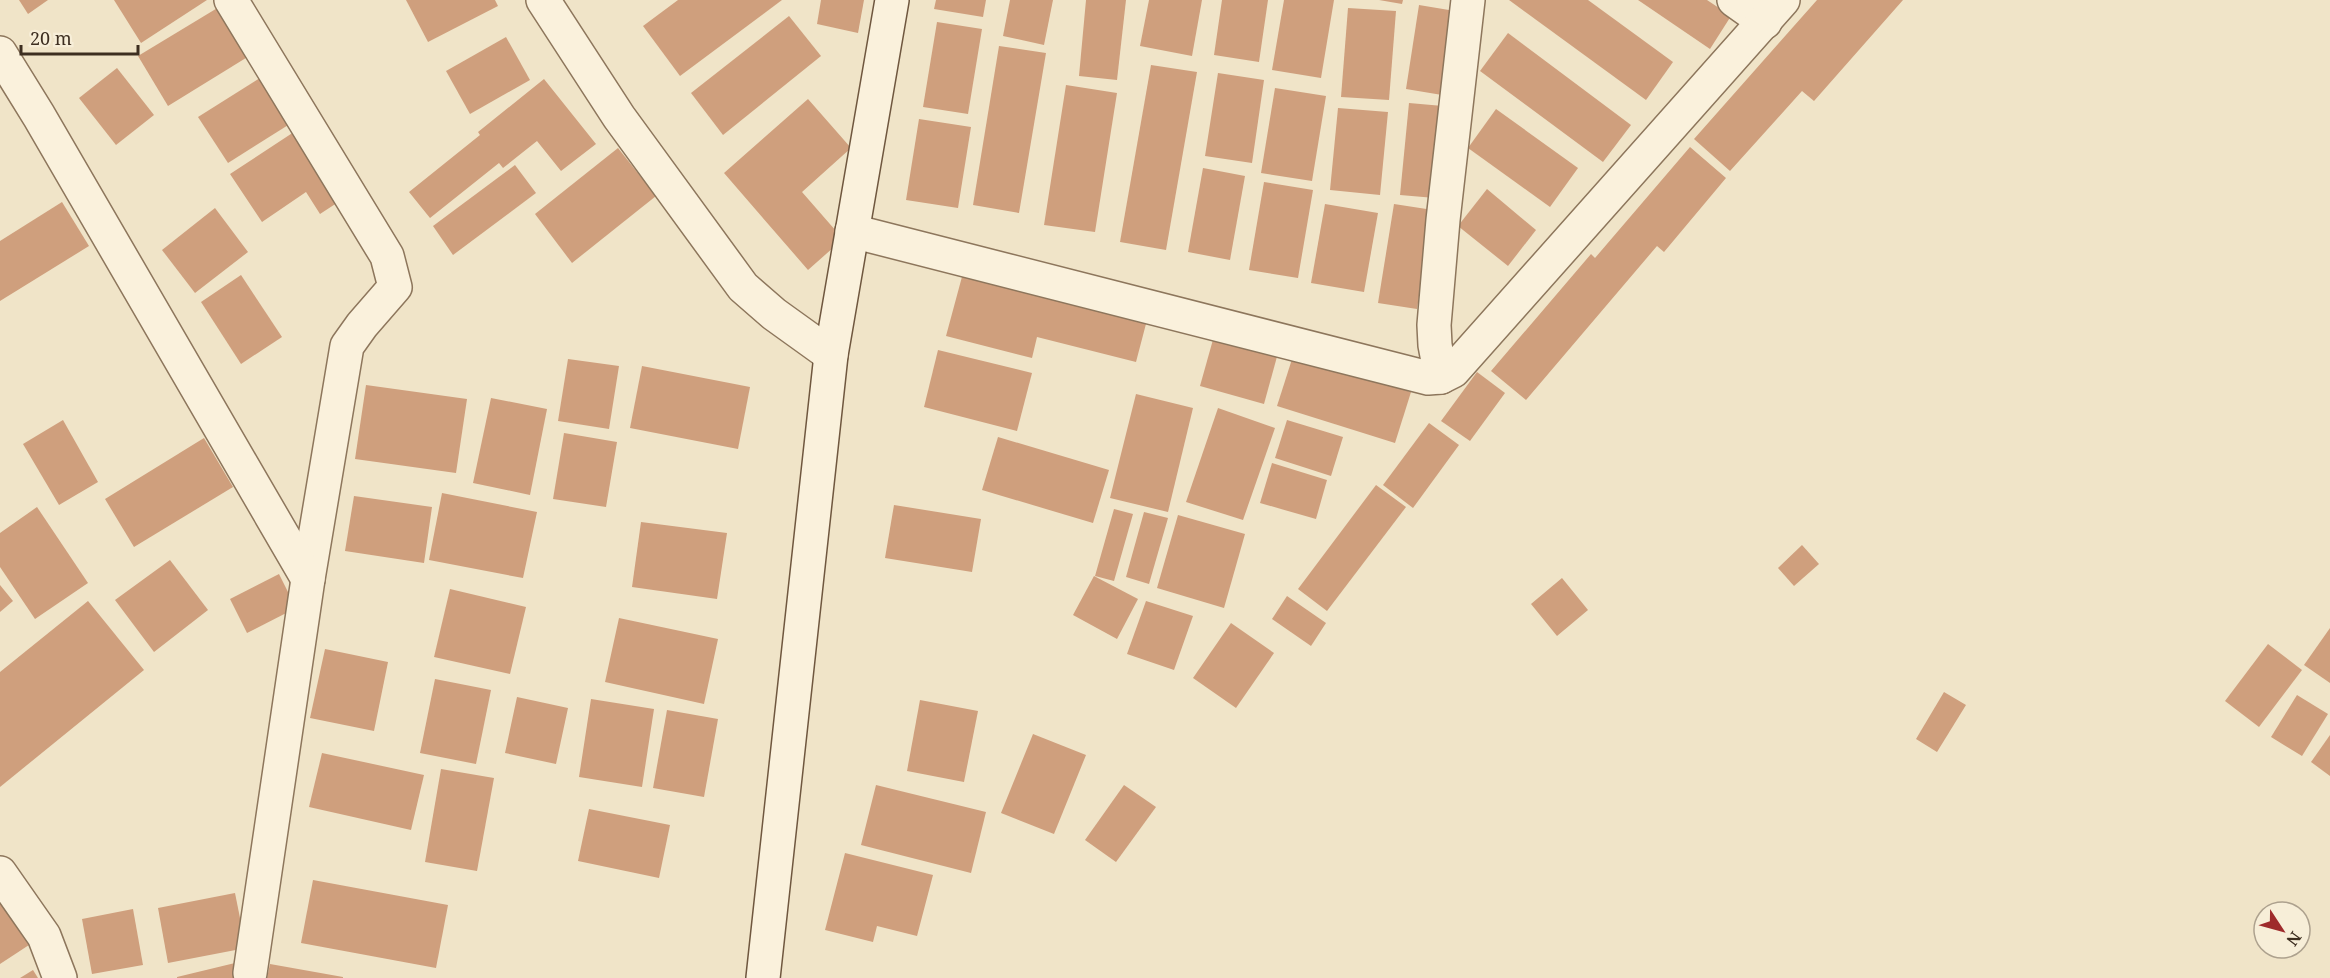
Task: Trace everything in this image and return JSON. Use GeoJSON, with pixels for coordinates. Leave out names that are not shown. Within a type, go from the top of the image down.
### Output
{"type":"FeatureCollection","features":[{"type":"Feature","properties":{"kind":"street"},"geometry":{"type":"LineString","coordinates":[[231,0],[387,256],[395,287],[347,346],[308,579],[250,973]]}},
{"type":"Feature","properties":{"kind":"street"},"geometry":{"type":"LineString","coordinates":[[543,0],[619,117],[742,287],[774,314],[831,355]]}},
{"type":"Feature","properties":{"kind":"street"},"geometry":{"type":"LineString","coordinates":[[763,978],[831,355],[892,0]]}},
{"type":"Feature","properties":{"kind":"street"},"geometry":{"type":"LineString","coordinates":[[1441,377],[1434,325],[1443,220],[1468,0]]}},
{"type":"Feature","properties":{"kind":"street"},"geometry":{"type":"LineString","coordinates":[[852,231],[1428,378],[1441,377],[1453,371],[1774,11],[1734,0]]}},
{"type":"Feature","properties":{"kind":"street"},"geometry":{"type":"LineString","coordinates":[[0,53],[45,126],[308,579]]}},
{"type":"Feature","properties":{"kind":"street"},"geometry":{"type":"LineString","coordinates":[[0,873],[44,936],[60,978]]}},
{"type":"Feature","properties":{"kind":"building"},"geometry":{"type":"Polygon","coordinates":[[[19,0],[48,0],[28,14],[19,0]]]}},
{"type":"Feature","properties":{"kind":"building"},"geometry":{"type":"Polygon","coordinates":[[[114,0],[207,0],[141,43],[114,0]]]}},
{"type":"Feature","properties":{"kind":"building"},"geometry":{"type":"Polygon","coordinates":[[[406,0],[495,0],[498,6],[428,42],[406,0]]]}},
{"type":"Feature","properties":{"kind":"building"},"geometry":{"type":"Polygon","coordinates":[[[678,0],[782,0],[680,76],[643,26],[678,0]]]}},
{"type":"Feature","properties":{"kind":"building"},"geometry":{"type":"Polygon","coordinates":[[[821,0],[864,0],[858,33],[817,24],[821,0]]]}},
{"type":"Feature","properties":{"kind":"building"},"geometry":{"type":"Polygon","coordinates":[[[936,0],[986,0],[983,17],[934,9],[936,0]]]}},
{"type":"Feature","properties":{"kind":"building"},"geometry":{"type":"Polygon","coordinates":[[[1010,0],[1053,0],[1044,45],[1003,36],[1010,0]]]}},
{"type":"Feature","properties":{"kind":"building"},"geometry":{"type":"Polygon","coordinates":[[[1086,0],[1126,0],[1117,80],[1079,76],[1086,0]]]}},
{"type":"Feature","properties":{"kind":"building"},"geometry":{"type":"Polygon","coordinates":[[[1149,0],[1202,0],[1192,56],[1140,46],[1149,0]]]}},
{"type":"Feature","properties":{"kind":"building"},"geometry":{"type":"Polygon","coordinates":[[[1222,0],[1268,0],[1259,62],[1214,55],[1222,0]]]}},
{"type":"Feature","properties":{"kind":"building"},"geometry":{"type":"Polygon","coordinates":[[[1284,0],[1334,0],[1321,78],[1272,70],[1284,0]]]}},
{"type":"Feature","properties":{"kind":"building"},"geometry":{"type":"Polygon","coordinates":[[[1379,0],[1403,0],[1402,4],[1379,0]]]}},
{"type":"Feature","properties":{"kind":"building"},"geometry":{"type":"Polygon","coordinates":[[[1509,0],[1588,0],[1673,62],[1646,100],[1509,0]]]}},
{"type":"Feature","properties":{"kind":"building"},"geometry":{"type":"Polygon","coordinates":[[[1638,0],[1707,0],[1731,16],[1710,49],[1638,0]]]}},
{"type":"Feature","properties":{"kind":"building"},"geometry":{"type":"Polygon","coordinates":[[[1817,0],[1903,0],[1814,101],[1802,91],[1730,171],[1694,139],[1817,0]]]}},
{"type":"Feature","properties":{"kind":"building"},"geometry":{"type":"Polygon","coordinates":[[[224,4],[254,53],[168,106],[138,56],[224,4]]]}},
{"type":"Feature","properties":{"kind":"building"},"geometry":{"type":"Polygon","coordinates":[[[1419,5],[1455,11],[1442,95],[1406,89],[1419,5]]]}},
{"type":"Feature","properties":{"kind":"building"},"geometry":{"type":"Polygon","coordinates":[[[1348,8],[1396,11],[1389,100],[1341,97],[1348,8]]]}},
{"type":"Feature","properties":{"kind":"building"},"geometry":{"type":"Polygon","coordinates":[[[789,16],[821,56],[723,135],[691,93],[789,16]]]}},
{"type":"Feature","properties":{"kind":"building"},"geometry":{"type":"Polygon","coordinates":[[[937,22],[982,29],[968,114],[923,107],[937,22]]]}},
{"type":"Feature","properties":{"kind":"building"},"geometry":{"type":"Polygon","coordinates":[[[1508,33],[1631,125],[1603,162],[1480,71],[1508,33]]]}},
{"type":"Feature","properties":{"kind":"building"},"geometry":{"type":"Polygon","coordinates":[[[506,37],[530,80],[470,114],[446,71],[506,37]]]}},
{"type":"Feature","properties":{"kind":"building"},"geometry":{"type":"Polygon","coordinates":[[[999,46],[1046,53],[1019,213],[973,205],[999,46]]]}},
{"type":"Feature","properties":{"kind":"building"},"geometry":{"type":"Polygon","coordinates":[[[1151,65],[1197,72],[1166,250],[1120,242],[1151,65]]]}},
{"type":"Feature","properties":{"kind":"building"},"geometry":{"type":"Polygon","coordinates":[[[117,68],[154,115],[116,145],[79,98],[117,68]]]}},
{"type":"Feature","properties":{"kind":"building"},"geometry":{"type":"Polygon","coordinates":[[[1218,73],[1264,80],[1252,163],[1205,156],[1218,73]]]}},
{"type":"Feature","properties":{"kind":"building"},"geometry":{"type":"Polygon","coordinates":[[[263,76],[293,122],[228,163],[198,117],[263,76]]]}},
{"type":"Feature","properties":{"kind":"building"},"geometry":{"type":"Polygon","coordinates":[[[544,79],[596,144],[561,171],[537,141],[503,168],[499,163],[430,218],[409,192],[480,135],[478,132],[544,79]]]}},
{"type":"Feature","properties":{"kind":"building"},"geometry":{"type":"Polygon","coordinates":[[[1066,85],[1117,93],[1095,232],[1044,225],[1066,85]]]}},
{"type":"Feature","properties":{"kind":"building"},"geometry":{"type":"Polygon","coordinates":[[[1275,88],[1326,96],[1312,181],[1261,173],[1275,88]]]}},
{"type":"Feature","properties":{"kind":"building"},"geometry":{"type":"Polygon","coordinates":[[[808,99],[851,148],[802,192],[843,239],[808,270],[724,173],[808,99]]]}},
{"type":"Feature","properties":{"kind":"building"},"geometry":{"type":"Polygon","coordinates":[[[1409,103],[1443,106],[1435,198],[1400,195],[1409,103]]]}},
{"type":"Feature","properties":{"kind":"building"},"geometry":{"type":"Polygon","coordinates":[[[1338,108],[1388,112],[1380,195],[1330,190],[1338,108]]]}},
{"type":"Feature","properties":{"kind":"building"},"geometry":{"type":"Polygon","coordinates":[[[1496,109],[1578,168],[1550,207],[1468,148],[1496,109]]]}},
{"type":"Feature","properties":{"kind":"building"},"geometry":{"type":"Polygon","coordinates":[[[919,119],[971,127],[958,208],[906,200],[919,119]]]}},
{"type":"Feature","properties":{"kind":"building"},"geometry":{"type":"Polygon","coordinates":[[[300,128],[346,197],[320,214],[306,192],[262,222],[230,174],[300,128]]]}},
{"type":"Feature","properties":{"kind":"building"},"geometry":{"type":"Polygon","coordinates":[[[1690,147],[1726,178],[1664,252],[1657,246],[1526,400],[1491,371],[1591,254],[1595,258],[1690,147]]]}},
{"type":"Feature","properties":{"kind":"building"},"geometry":{"type":"Polygon","coordinates":[[[618,148],[656,196],[572,263],[535,214],[618,148]]]}},
{"type":"Feature","properties":{"kind":"building"},"geometry":{"type":"Polygon","coordinates":[[[515,165],[536,193],[453,255],[433,226],[515,165]]]}},
{"type":"Feature","properties":{"kind":"building"},"geometry":{"type":"Polygon","coordinates":[[[1203,168],[1245,176],[1230,260],[1188,252],[1203,168]]]}},
{"type":"Feature","properties":{"kind":"building"},"geometry":{"type":"Polygon","coordinates":[[[1264,182],[1313,190],[1298,278],[1249,270],[1264,182]]]}},
{"type":"Feature","properties":{"kind":"building"},"geometry":{"type":"Polygon","coordinates":[[[1487,189],[1536,230],[1508,266],[1458,226],[1487,189]]]}},
{"type":"Feature","properties":{"kind":"building"},"geometry":{"type":"Polygon","coordinates":[[[62,202],[89,246],[0,301],[0,241],[62,202]]]}},
{"type":"Feature","properties":{"kind":"building"},"geometry":{"type":"Polygon","coordinates":[[[1325,204],[1378,213],[1364,292],[1311,283],[1325,204]]]}},
{"type":"Feature","properties":{"kind":"building"},"geometry":{"type":"Polygon","coordinates":[[[1394,204],[1433,210],[1417,309],[1378,303],[1394,204]]]}},
{"type":"Feature","properties":{"kind":"building"},"geometry":{"type":"Polygon","coordinates":[[[215,208],[248,252],[195,293],[162,250],[215,208]]]}},
{"type":"Feature","properties":{"kind":"building"},"geometry":{"type":"Polygon","coordinates":[[[963,273],[1147,320],[1136,362],[1037,337],[1032,358],[946,336],[963,273]]]}},
{"type":"Feature","properties":{"kind":"building"},"geometry":{"type":"Polygon","coordinates":[[[241,275],[282,337],[241,364],[201,302],[241,275]]]}},
{"type":"Feature","properties":{"kind":"building"},"geometry":{"type":"Polygon","coordinates":[[[1214,336],[1278,353],[1264,404],[1200,386],[1214,336]]]}},
{"type":"Feature","properties":{"kind":"building"},"geometry":{"type":"Polygon","coordinates":[[[938,350],[1032,373],[1017,431],[924,407],[938,350]]]}},
{"type":"Feature","properties":{"kind":"building"},"geometry":{"type":"Polygon","coordinates":[[[1293,356],[1411,392],[1395,443],[1277,406],[1293,356]]]}},
{"type":"Feature","properties":{"kind":"building"},"geometry":{"type":"Polygon","coordinates":[[[568,359],[619,366],[609,429],[558,421],[568,359]]]}},
{"type":"Feature","properties":{"kind":"building"},"geometry":{"type":"Polygon","coordinates":[[[642,366],[750,387],[738,449],[630,428],[642,366]]]}},
{"type":"Feature","properties":{"kind":"building"},"geometry":{"type":"Polygon","coordinates":[[[1477,372],[1505,393],[1470,441],[1441,421],[1477,372]]]}},
{"type":"Feature","properties":{"kind":"building"},"geometry":{"type":"Polygon","coordinates":[[[366,385],[467,399],[456,473],[355,459],[366,385]]]}},
{"type":"Feature","properties":{"kind":"building"},"geometry":{"type":"Polygon","coordinates":[[[1136,394],[1193,408],[1168,512],[1110,498],[1136,394]]]}},
{"type":"Feature","properties":{"kind":"building"},"geometry":{"type":"Polygon","coordinates":[[[491,398],[547,409],[530,495],[473,483],[491,398]]]}},
{"type":"Feature","properties":{"kind":"building"},"geometry":{"type":"Polygon","coordinates":[[[1218,408],[1275,428],[1243,520],[1186,502],[1218,408]]]}},
{"type":"Feature","properties":{"kind":"building"},"geometry":{"type":"Polygon","coordinates":[[[63,420],[98,482],[59,505],[23,444],[63,420]]]}},
{"type":"Feature","properties":{"kind":"building"},"geometry":{"type":"Polygon","coordinates":[[[1287,420],[1343,437],[1331,476],[1275,458],[1287,420]]]}},
{"type":"Feature","properties":{"kind":"building"},"geometry":{"type":"Polygon","coordinates":[[[1429,423],[1459,445],[1413,508],[1383,485],[1429,423]]]}},
{"type":"Feature","properties":{"kind":"building"},"geometry":{"type":"Polygon","coordinates":[[[564,433],[617,442],[606,507],[553,499],[564,433]]]}},
{"type":"Feature","properties":{"kind":"building"},"geometry":{"type":"Polygon","coordinates":[[[998,437],[1109,470],[1093,523],[982,490],[998,437]]]}},
{"type":"Feature","properties":{"kind":"building"},"geometry":{"type":"Polygon","coordinates":[[[204,438],[233,487],[134,547],[105,499],[204,438]]]}},
{"type":"Feature","properties":{"kind":"building"},"geometry":{"type":"Polygon","coordinates":[[[1272,463],[1327,480],[1316,519],[1260,503],[1272,463]]]}},
{"type":"Feature","properties":{"kind":"building"},"geometry":{"type":"Polygon","coordinates":[[[1376,485],[1406,507],[1327,611],[1298,589],[1376,485]]]}},
{"type":"Feature","properties":{"kind":"building"},"geometry":{"type":"Polygon","coordinates":[[[442,493],[537,512],[523,578],[429,560],[442,493]]]}},
{"type":"Feature","properties":{"kind":"building"},"geometry":{"type":"Polygon","coordinates":[[[354,496],[432,507],[424,563],[345,551],[354,496]]]}},
{"type":"Feature","properties":{"kind":"building"},"geometry":{"type":"Polygon","coordinates":[[[894,505],[981,519],[972,572],[885,558],[894,505]]]}},
{"type":"Feature","properties":{"kind":"building"},"geometry":{"type":"Polygon","coordinates":[[[37,507],[88,583],[35,619],[0,567],[0,533],[37,507]]]}},
{"type":"Feature","properties":{"kind":"building"},"geometry":{"type":"Polygon","coordinates":[[[1114,509],[1133,514],[1114,581],[1095,576],[1114,509]]]}},
{"type":"Feature","properties":{"kind":"building"},"geometry":{"type":"Polygon","coordinates":[[[1144,512],[1168,518],[1149,584],[1126,577],[1144,512]]]}},
{"type":"Feature","properties":{"kind":"building"},"geometry":{"type":"Polygon","coordinates":[[[1178,515],[1245,534],[1224,608],[1157,588],[1178,515]]]}},
{"type":"Feature","properties":{"kind":"building"},"geometry":{"type":"Polygon","coordinates":[[[641,522],[727,533],[717,599],[632,587],[641,522]]]}},
{"type":"Feature","properties":{"kind":"building"},"geometry":{"type":"Polygon","coordinates":[[[1802,545],[1819,564],[1794,586],[1778,568],[1802,545]]]}},
{"type":"Feature","properties":{"kind":"building"},"geometry":{"type":"Polygon","coordinates":[[[170,560],[208,610],[154,652],[115,600],[170,560]]]}},
{"type":"Feature","properties":{"kind":"building"},"geometry":{"type":"Polygon","coordinates":[[[279,574],[296,608],[247,633],[230,599],[279,574]]]}},
{"type":"Feature","properties":{"kind":"building"},"geometry":{"type":"Polygon","coordinates":[[[1094,576],[1138,599],[1117,639],[1073,615],[1094,576]]]}},
{"type":"Feature","properties":{"kind":"building"},"geometry":{"type":"Polygon","coordinates":[[[1562,578],[1588,610],[1557,636],[1531,604],[1562,578]]]}},
{"type":"Feature","properties":{"kind":"building"},"geometry":{"type":"Polygon","coordinates":[[[0,585],[13,601],[0,612],[0,585]]]}},
{"type":"Feature","properties":{"kind":"building"},"geometry":{"type":"Polygon","coordinates":[[[450,589],[526,607],[510,674],[434,657],[450,589]]]}},
{"type":"Feature","properties":{"kind":"building"},"geometry":{"type":"Polygon","coordinates":[[[1287,596],[1326,623],[1311,646],[1272,619],[1287,596]]]}},
{"type":"Feature","properties":{"kind":"building"},"geometry":{"type":"Polygon","coordinates":[[[88,601],[144,670],[0,787],[0,672],[88,601]]]}},
{"type":"Feature","properties":{"kind":"building"},"geometry":{"type":"Polygon","coordinates":[[[1146,601],[1193,616],[1174,670],[1127,654],[1146,601]]]}},
{"type":"Feature","properties":{"kind":"building"},"geometry":{"type":"Polygon","coordinates":[[[619,618],[718,639],[704,704],[605,682],[619,618]]]}},
{"type":"Feature","properties":{"kind":"building"},"geometry":{"type":"Polygon","coordinates":[[[1231,623],[1274,653],[1236,708],[1193,678],[1231,623]]]}},
{"type":"Feature","properties":{"kind":"building"},"geometry":{"type":"Polygon","coordinates":[[[2330,628],[2330,683],[2304,665],[2330,628]]]}},
{"type":"Feature","properties":{"kind":"building"},"geometry":{"type":"Polygon","coordinates":[[[2268,644],[2302,670],[2259,727],[2225,701],[2268,644]]]}},
{"type":"Feature","properties":{"kind":"building"},"geometry":{"type":"Polygon","coordinates":[[[325,649],[388,662],[374,731],[310,718],[325,649]]]}},
{"type":"Feature","properties":{"kind":"building"},"geometry":{"type":"Polygon","coordinates":[[[435,679],[491,690],[476,764],[420,753],[435,679]]]}},
{"type":"Feature","properties":{"kind":"building"},"geometry":{"type":"Polygon","coordinates":[[[1944,692],[1966,705],[1937,752],[1916,739],[1944,692]]]}},
{"type":"Feature","properties":{"kind":"building"},"geometry":{"type":"Polygon","coordinates":[[[2297,695],[2328,714],[2302,756],[2271,737],[2297,695]]]}},
{"type":"Feature","properties":{"kind":"building"},"geometry":{"type":"Polygon","coordinates":[[[517,697],[568,708],[556,764],[505,753],[517,697]]]}},
{"type":"Feature","properties":{"kind":"building"},"geometry":{"type":"Polygon","coordinates":[[[591,699],[654,709],[642,787],[579,777],[591,699]]]}},
{"type":"Feature","properties":{"kind":"building"},"geometry":{"type":"Polygon","coordinates":[[[920,700],[978,711],[964,782],[907,771],[920,700]]]}},
{"type":"Feature","properties":{"kind":"building"},"geometry":{"type":"Polygon","coordinates":[[[667,710],[718,719],[704,797],[653,788],[667,710]]]}},
{"type":"Feature","properties":{"kind":"building"},"geometry":{"type":"Polygon","coordinates":[[[1033,734],[1086,755],[1054,834],[1001,813],[1033,734]]]}},
{"type":"Feature","properties":{"kind":"building"},"geometry":{"type":"Polygon","coordinates":[[[2330,735],[2330,776],[2311,762],[2330,735]]]}},
{"type":"Feature","properties":{"kind":"building"},"geometry":{"type":"Polygon","coordinates":[[[322,753],[424,775],[411,830],[309,807],[322,753]]]}},
{"type":"Feature","properties":{"kind":"building"},"geometry":{"type":"Polygon","coordinates":[[[441,769],[494,778],[477,871],[425,862],[441,769]]]}},
{"type":"Feature","properties":{"kind":"building"},"geometry":{"type":"Polygon","coordinates":[[[876,785],[986,812],[971,873],[861,845],[876,785]]]}},
{"type":"Feature","properties":{"kind":"building"},"geometry":{"type":"Polygon","coordinates":[[[1124,785],[1156,807],[1116,862],[1085,840],[1124,785]]]}},
{"type":"Feature","properties":{"kind":"building"},"geometry":{"type":"Polygon","coordinates":[[[589,809],[670,825],[659,878],[578,861],[589,809]]]}},
{"type":"Feature","properties":{"kind":"building"},"geometry":{"type":"Polygon","coordinates":[[[845,853],[933,875],[917,936],[877,926],[873,942],[825,930],[845,853]]]}},
{"type":"Feature","properties":{"kind":"building"},"geometry":{"type":"Polygon","coordinates":[[[313,880],[448,905],[436,968],[301,943],[313,880]]]}},
{"type":"Feature","properties":{"kind":"building"},"geometry":{"type":"Polygon","coordinates":[[[235,893],[246,948],[168,963],[158,908],[235,893]]]}},
{"type":"Feature","properties":{"kind":"building"},"geometry":{"type":"Polygon","coordinates":[[[0,901],[29,945],[0,964],[0,901]]]}},
{"type":"Feature","properties":{"kind":"building"},"geometry":{"type":"Polygon","coordinates":[[[133,909],[143,965],[92,974],[82,919],[133,909]]]}},
{"type":"Feature","properties":{"kind":"building"},"geometry":{"type":"Polygon","coordinates":[[[235,963],[238,978],[177,978],[177,977],[235,963]]]}},
{"type":"Feature","properties":{"kind":"building"},"geometry":{"type":"Polygon","coordinates":[[[270,964],[343,977],[343,978],[267,978],[270,964]]]}},
{"type":"Feature","properties":{"kind":"building"},"geometry":{"type":"Polygon","coordinates":[[[33,970],[38,978],[20,978],[33,970]]]}}]}
